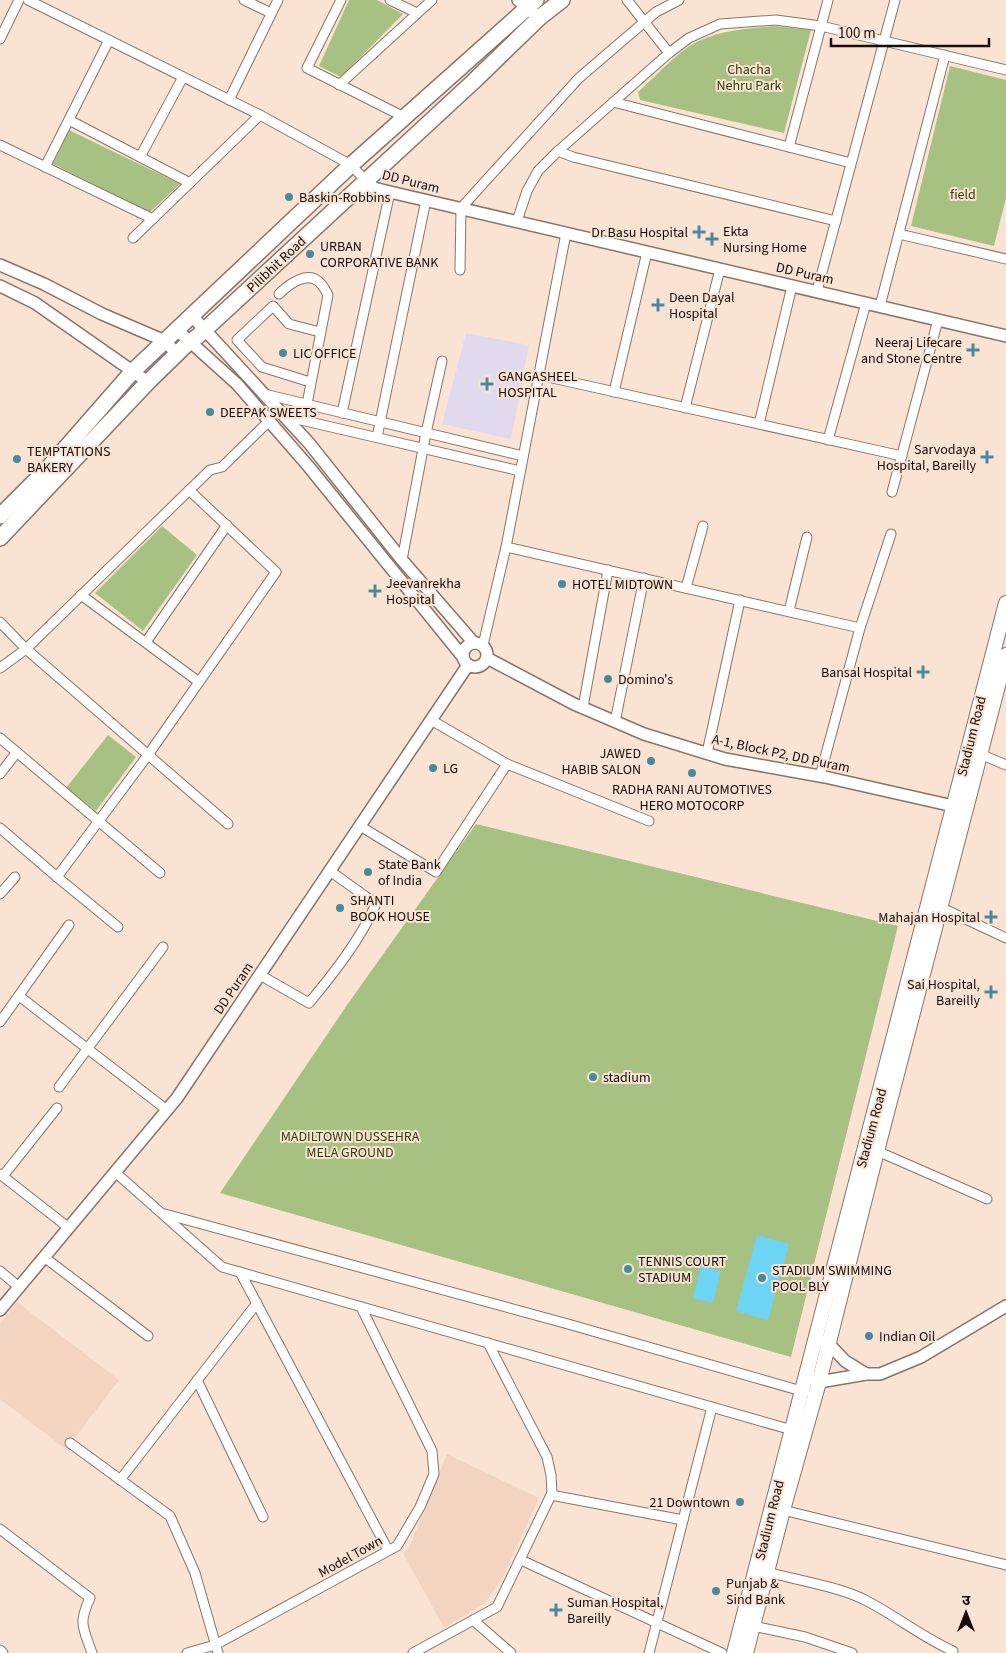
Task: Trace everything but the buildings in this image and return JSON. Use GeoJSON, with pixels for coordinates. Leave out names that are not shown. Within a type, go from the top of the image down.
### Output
{"type":"FeatureCollection","features":[{"type":"Feature","properties":{"kind":"highway","name":"Pilibhit Road"},"geometry":{"type":"LineString","coordinates":[[0,538],[177,354],[473,82],[539,18],[562,0]]}},
{"type":"Feature","properties":{"kind":"highway"},"geometry":{"type":"LineString","coordinates":[[0,516],[49,467],[133,371],[350,165],[527,2]]}},
{"type":"Feature","properties":{"kind":"main road","name":"Stadium Road"},"geometry":{"type":"LineString","coordinates":[[734,1653],[792,1430],[812,1390],[806,1376],[822,1341],[877,1151],[940,908],[960,808],[980,754],[997,679],[1006,603]]}},
{"type":"Feature","properties":{"kind":"main road","name":"Stadium Road"},"geometry":{"type":"LineString","coordinates":[[746,1653],[783,1510],[822,1341],[960,808],[997,679],[1006,655]]}},
{"type":"Feature","properties":{"kind":"street"},"geometry":{"type":"LineString","coordinates":[[0,39],[19,0]]}},
{"type":"Feature","properties":{"kind":"street"},"geometry":{"type":"LineString","coordinates":[[28,0],[260,115],[350,165],[366,181]]}},
{"type":"Feature","properties":{"kind":"street"},"geometry":{"type":"LineString","coordinates":[[244,0],[271,13]]}},
{"type":"Feature","properties":{"kind":"street"},"geometry":{"type":"LineString","coordinates":[[229,100],[278,0]]}},
{"type":"Feature","properties":{"kind":"street"},"geometry":{"type":"LineString","coordinates":[[341,0],[307,68],[404,117]]}},
{"type":"Feature","properties":{"kind":"street"},"geometry":{"type":"LineString","coordinates":[[390,0],[417,13]]}},
{"type":"Feature","properties":{"kind":"street"},"geometry":{"type":"LineString","coordinates":[[339,84],[432,0]]}},
{"type":"Feature","properties":{"kind":"street"},"geometry":{"type":"LineString","coordinates":[[627,0],[669,53]]}},
{"type":"Feature","properties":{"kind":"street"},"geometry":{"type":"LineString","coordinates":[[460,270],[461,208],[579,78],[656,12],[679,0]]}},
{"type":"Feature","properties":{"kind":"street"},"geometry":{"type":"LineString","coordinates":[[789,147],[828,0]]}},
{"type":"Feature","properties":{"kind":"street"},"geometry":{"type":"LineString","coordinates":[[817,291],[895,0]]}},
{"type":"Feature","properties":{"kind":"street"},"geometry":{"type":"LineString","coordinates":[[527,2],[539,18]]}},
{"type":"Feature","properties":{"kind":"street"},"geometry":{"type":"LineString","coordinates":[[517,221],[526,191],[538,171],[558,151],[669,53],[689,38],[720,24],[776,20],[821,26],[1006,70]]}},
{"type":"Feature","properties":{"kind":"street"},"geometry":{"type":"LineString","coordinates":[[45,167],[108,40]]}},
{"type":"Feature","properties":{"kind":"street"},"geometry":{"type":"LineString","coordinates":[[880,306],[945,55]]}},
{"type":"Feature","properties":{"kind":"street"},"geometry":{"type":"LineString","coordinates":[[140,157],[183,77]]}},
{"type":"Feature","properties":{"kind":"street"},"geometry":{"type":"LineString","coordinates":[[612,102],[852,163]]}},
{"type":"Feature","properties":{"kind":"street"},"geometry":{"type":"LineString","coordinates":[[133,238],[260,115]]}},
{"type":"Feature","properties":{"kind":"street"},"geometry":{"type":"LineString","coordinates":[[68,120],[190,183]]}},
{"type":"Feature","properties":{"kind":"street"},"geometry":{"type":"LineString","coordinates":[[0,145],[153,219]]}},
{"type":"Feature","properties":{"kind":"street"},"geometry":{"type":"LineString","coordinates":[[558,151],[573,157],[836,221]]}},
{"type":"Feature","properties":{"kind":"street","name":"DD Puram"},"geometry":{"type":"LineString","coordinates":[[366,181],[374,188],[390,192],[1006,336]]}},
{"type":"Feature","properties":{"kind":"street"},"geometry":{"type":"LineString","coordinates":[[342,413],[390,192]]}},
{"type":"Feature","properties":{"kind":"street"},"geometry":{"type":"LineString","coordinates":[[377,438],[426,200]]}},
{"type":"Feature","properties":{"kind":"street"},"geometry":{"type":"LineString","coordinates":[[478,644],[506,547],[566,233]]}},
{"type":"Feature","properties":{"kind":"street"},"geometry":{"type":"LineString","coordinates":[[899,234],[1005,255]]}},
{"type":"Feature","properties":{"kind":"street"},"geometry":{"type":"LineString","coordinates":[[614,392],[647,252]]}},
{"type":"Feature","properties":{"kind":"street"},"geometry":{"type":"LineString","coordinates":[[0,265],[44,284],[102,314],[165,341],[177,354]]}},
{"type":"Feature","properties":{"kind":"street"},"geometry":{"type":"LineString","coordinates":[[685,408],[720,269]]}},
{"type":"Feature","properties":{"kind":"street"},"geometry":{"type":"LineString","coordinates":[[279,294],[296,280],[310,278],[320,282],[328,295],[307,404]]}},
{"type":"Feature","properties":{"kind":"street"},"geometry":{"type":"LineString","coordinates":[[0,286],[35,303],[148,382]]}},
{"type":"Feature","properties":{"kind":"street"},"geometry":{"type":"LineString","coordinates":[[760,424],[792,286]]}},
{"type":"Feature","properties":{"kind":"street"},"geometry":{"type":"LineString","coordinates":[[828,440],[866,303]]}},
{"type":"Feature","properties":{"kind":"street"},"geometry":{"type":"LineString","coordinates":[[310,382],[262,367],[237,340],[273,306],[289,324],[320,332]]}},
{"type":"Feature","properties":{"kind":"street"},"geometry":{"type":"LineString","coordinates":[[177,330],[237,384],[309,467],[465,661],[477,668],[485,663],[488,658],[486,649],[478,644],[402,560],[309,443],[192,316]]}},
{"type":"Feature","properties":{"kind":"street"},"geometry":{"type":"LineString","coordinates":[[892,492],[938,320]]}},
{"type":"Feature","properties":{"kind":"street"},"geometry":{"type":"LineString","coordinates":[[402,560],[442,361]]}},
{"type":"Feature","properties":{"kind":"street"},"geometry":{"type":"LineString","coordinates":[[539,375],[902,456]]}},
{"type":"Feature","properties":{"kind":"street"},"geometry":{"type":"LineString","coordinates":[[264,394],[523,456]]}},
{"type":"Feature","properties":{"kind":"street"},"geometry":{"type":"LineString","coordinates":[[284,416],[520,471]]}},
{"type":"Feature","properties":{"kind":"street"},"geometry":{"type":"LineString","coordinates":[[0,668],[26,649],[210,470],[222,467],[269,421]]}},
{"type":"Feature","properties":{"kind":"street"},"geometry":{"type":"LineString","coordinates":[[57,877],[148,755],[276,572],[189,490]]}},
{"type":"Feature","properties":{"kind":"street"},"geometry":{"type":"LineString","coordinates":[[146,642],[227,525]]}},
{"type":"Feature","properties":{"kind":"street"},"geometry":{"type":"LineString","coordinates":[[686,588],[703,526]]}},
{"type":"Feature","properties":{"kind":"street"},"geometry":{"type":"LineString","coordinates":[[820,776],[860,628],[890,534]]}},
{"type":"Feature","properties":{"kind":"street"},"geometry":{"type":"LineString","coordinates":[[789,611],[808,537]]}},
{"type":"Feature","properties":{"kind":"street"},"geometry":{"type":"LineString","coordinates":[[506,547],[860,628]]}},
{"type":"Feature","properties":{"kind":"street"},"geometry":{"type":"LineString","coordinates":[[583,708],[608,570]]}},
{"type":"Feature","properties":{"kind":"street"},"geometry":{"type":"LineString","coordinates":[[615,722],[644,578]]}},
{"type":"Feature","properties":{"kind":"street"},"geometry":{"type":"LineString","coordinates":[[81,594],[199,682]]}},
{"type":"Feature","properties":{"kind":"street"},"geometry":{"type":"LineString","coordinates":[[707,753],[740,600]]}},
{"type":"Feature","properties":{"kind":"street"},"geometry":{"type":"LineString","coordinates":[[0,622],[26,649],[228,824]]}},
{"type":"Feature","properties":{"kind":"street"},"geometry":{"type":"LineString","coordinates":[[465,661],[465,647],[478,644]]}},
{"type":"Feature","properties":{"kind":"street","name":"A-1, Block P2, DD Puram"},"geometry":{"type":"LineString","coordinates":[[488,658],[583,708],[644,734],[725,759],[820,776],[960,808]]}},
{"type":"Feature","properties":{"kind":"street","name":"DD Puram"},"geometry":{"type":"LineString","coordinates":[[0,1310],[183,1089],[431,720],[465,661]]}},
{"type":"Feature","properties":{"kind":"street"},"geometry":{"type":"LineString","coordinates":[[431,720],[507,764],[649,821]]}},
{"type":"Feature","properties":{"kind":"street"},"geometry":{"type":"LineString","coordinates":[[0,738],[160,873]]}},
{"type":"Feature","properties":{"kind":"street"},"geometry":{"type":"LineString","coordinates":[[0,774],[16,752]]}},
{"type":"Feature","properties":{"kind":"street"},"geometry":{"type":"LineString","coordinates":[[980,754],[1006,765]]}},
{"type":"Feature","properties":{"kind":"street"},"geometry":{"type":"LineString","coordinates":[[360,826],[436,872],[507,764]]}},
{"type":"Feature","properties":{"kind":"street"},"geometry":{"type":"LineString","coordinates":[[0,828],[118,927]]}},
{"type":"Feature","properties":{"kind":"street"},"geometry":{"type":"LineString","coordinates":[[260,975],[309,1003],[329,978],[368,921],[376,904],[330,871]]}},
{"type":"Feature","properties":{"kind":"street"},"geometry":{"type":"LineString","coordinates":[[0,894],[14,877]]}},
{"type":"Feature","properties":{"kind":"street"},"geometry":{"type":"LineString","coordinates":[[940,908],[1006,938]]}},
{"type":"Feature","properties":{"kind":"street"},"geometry":{"type":"LineString","coordinates":[[0,1022],[70,925]]}},
{"type":"Feature","properties":{"kind":"street"},"geometry":{"type":"LineString","coordinates":[[58,1087],[162,947]]}},
{"type":"Feature","properties":{"kind":"street"},"geometry":{"type":"LineString","coordinates":[[19,996],[167,1110]]}},
{"type":"Feature","properties":{"kind":"street"},"geometry":{"type":"LineString","coordinates":[[57,1108],[1,1175],[68,1228]]}},
{"type":"Feature","properties":{"kind":"street"},"geometry":{"type":"LineString","coordinates":[[877,1151],[987,1199]]}},
{"type":"Feature","properties":{"kind":"street"},"geometry":{"type":"LineString","coordinates":[[115,1172],[222,1267],[792,1430]]}},
{"type":"Feature","properties":{"kind":"street"},"geometry":{"type":"LineString","coordinates":[[162,1214],[812,1390],[866,1374],[880,1374],[921,1357],[1006,1306]]}},
{"type":"Feature","properties":{"kind":"street"},"geometry":{"type":"LineString","coordinates":[[44,1257],[148,1336]]}},
{"type":"Feature","properties":{"kind":"street"},"geometry":{"type":"LineString","coordinates":[[0,1272],[19,1287]]}},
{"type":"Feature","properties":{"kind":"street"},"geometry":{"type":"LineString","coordinates":[[240,1272],[388,1550]]}},
{"type":"Feature","properties":{"kind":"street"},"geometry":{"type":"LineString","coordinates":[[120,1480],[256,1303]]}},
{"type":"Feature","properties":{"kind":"street","name":"Model Town"},"geometry":{"type":"LineString","coordinates":[[187,1653],[217,1649],[397,1546],[420,1507],[434,1474],[432,1451],[361,1307]]}},
{"type":"Feature","properties":{"kind":"street"},"geometry":{"type":"LineString","coordinates":[[822,1341],[845,1361],[866,1374]]}},
{"type":"Feature","properties":{"kind":"street"},"geometry":{"type":"LineString","coordinates":[[414,1653],[497,1607],[551,1496],[551,1475],[547,1457],[488,1343]]}},
{"type":"Feature","properties":{"kind":"street"},"geometry":{"type":"LineString","coordinates":[[197,1380],[263,1517]]}},
{"type":"Feature","properties":{"kind":"street"},"geometry":{"type":"LineString","coordinates":[[649,1653],[712,1407]]}},
{"type":"Feature","properties":{"kind":"street"},"geometry":{"type":"LineString","coordinates":[[70,1444],[170,1516],[195,1574],[217,1649]]}},
{"type":"Feature","properties":{"kind":"street"},"geometry":{"type":"LineString","coordinates":[[551,1496],[683,1520]]}},
{"type":"Feature","properties":{"kind":"street"},"geometry":{"type":"LineString","coordinates":[[783,1510],[1006,1565]]}},
{"type":"Feature","properties":{"kind":"street"},"geometry":{"type":"LineString","coordinates":[[0,1529],[90,1598],[83,1613],[82,1625],[92,1653]]}},
{"type":"Feature","properties":{"kind":"street"},"geometry":{"type":"LineString","coordinates":[[521,1560],[722,1653]]}},
{"type":"Feature","properties":{"kind":"street"},"geometry":{"type":"LineString","coordinates":[[767,1572],[866,1600],[930,1640],[953,1651]]}},
{"type":"Feature","properties":{"kind":"street"},"geometry":{"type":"LineString","coordinates":[[473,1620],[511,1653]]}},
{"type":"Feature","properties":{"kind":"street"},"geometry":{"type":"LineString","coordinates":[[753,1626],[805,1637],[852,1653]]}},
{"type":"Feature","properties":{"kind":"street"},"geometry":{"type":"LineString","coordinates":[[0,1650],[3,1653]]}},
{"type":"Feature","properties":{"kind":"shaded area","name":"GANGASHEEL HOSPITAL"},"geometry":{"type":"Polygon","coordinates":[[[466,333],[529,345],[511,439],[442,424],[466,333]]]}},
{"type":"Feature","properties":{"kind":"shaded area"},"geometry":{"type":"Polygon","coordinates":[[[17,1302],[119,1380],[66,1449],[0,1399],[0,1324],[17,1302]]]}},
{"type":"Feature","properties":{"kind":"shaded area"},"geometry":{"type":"Polygon","coordinates":[[[447,1454],[539,1498],[504,1575],[485,1603],[444,1628],[403,1553],[409,1548],[447,1454]]]}},
{"type":"Feature","properties":{"kind":"green space"},"geometry":{"type":"Polygon","coordinates":[[[349,0],[377,0],[403,14],[341,77],[319,66],[349,0]]]}},
{"type":"Feature","properties":{"kind":"green space","name":"Chacha Nehru Park"},"geometry":{"type":"Polygon","coordinates":[[[774,26],[811,30],[784,133],[640,100],[638,92],[693,44],[728,32],[774,26]]]}},
{"type":"Feature","properties":{"kind":"green space","name":"field"},"geometry":{"type":"Polygon","coordinates":[[[950,66],[1006,80],[1006,198],[994,246],[911,226],[950,66]]]}},
{"type":"Feature","properties":{"kind":"green space"},"geometry":{"type":"Polygon","coordinates":[[[69,130],[180,184],[150,212],[53,164],[69,130]]]}},
{"type":"Feature","properties":{"kind":"green space"},"geometry":{"type":"Polygon","coordinates":[[[162,526],[197,555],[143,631],[95,593],[162,526]]]}},
{"type":"Feature","properties":{"kind":"green space"},"geometry":{"type":"Polygon","coordinates":[[[108,735],[136,757],[96,811],[66,788],[108,735]]]}},
{"type":"Feature","properties":{"kind":"green space","name":"MADILTOWN DUSSEHRA MELA GROUND"},"geometry":{"type":"Polygon","coordinates":[[[476,824],[898,926],[791,1357],[220,1193],[347,1005],[476,824]]]}},
{"type":"Feature","properties":{"kind":"water","name":"STADIUM SWIMMING POOL BLY"},"geometry":{"type":"Polygon","coordinates":[[[757,1235],[789,1244],[768,1320],[736,1311],[757,1235]]]}},
{"type":"Feature","properties":{"kind":"water"},"geometry":{"type":"Polygon","coordinates":[[[701,1266],[721,1271],[713,1303],[693,1298],[701,1266]]]}},
{"type":"Feature","properties":{"kind":"place","name":"Baskin-Robbins"},"geometry":{"type":"Point","coordinates":[289,197]}},
{"type":"Feature","properties":{"kind":"place","name":"Dr Basu Hospital"},"geometry":{"type":"Point","coordinates":[699,232]}},
{"type":"Feature","properties":{"kind":"place","name":"Ekta Nursing Home"},"geometry":{"type":"Point","coordinates":[712,239]}},
{"type":"Feature","properties":{"kind":"place","name":"URBAN CORPORATIVE BANK"},"geometry":{"type":"Point","coordinates":[310,254]}},
{"type":"Feature","properties":{"kind":"place","name":"Deen Dayal Hospital"},"geometry":{"type":"Point","coordinates":[658,305]}},
{"type":"Feature","properties":{"kind":"place","name":"Neeraj Lifecare and Stone Centre"},"geometry":{"type":"Point","coordinates":[973,350]}},
{"type":"Feature","properties":{"kind":"place","name":"LIC OFFICE"},"geometry":{"type":"Point","coordinates":[283,353]}},
{"type":"Feature","properties":{"kind":"place","name":"GANGASHEEL HOSPITAL"},"geometry":{"type":"Point","coordinates":[487,384]}},
{"type":"Feature","properties":{"kind":"place","name":"DEEPAK SWEETS"},"geometry":{"type":"Point","coordinates":[210,412]}},
{"type":"Feature","properties":{"kind":"place","name":"Sarvodaya Hospital, Bareilly"},"geometry":{"type":"Point","coordinates":[987,457]}},
{"type":"Feature","properties":{"kind":"place","name":"TEMPTATIONS BAKERY"},"geometry":{"type":"Point","coordinates":[17,459]}},
{"type":"Feature","properties":{"kind":"place","name":"HOTEL MIDTOWN"},"geometry":{"type":"Point","coordinates":[562,584]}},
{"type":"Feature","properties":{"kind":"place","name":"Jeevanrekha Hospital"},"geometry":{"type":"Point","coordinates":[375,591]}},
{"type":"Feature","properties":{"kind":"place","name":"Bansal Hospital"},"geometry":{"type":"Point","coordinates":[923,672]}},
{"type":"Feature","properties":{"kind":"place","name":"Domino's"},"geometry":{"type":"Point","coordinates":[608,679]}},
{"type":"Feature","properties":{"kind":"place","name":"JAWED HABIB SALON"},"geometry":{"type":"Point","coordinates":[651,761]}},
{"type":"Feature","properties":{"kind":"place","name":"LG"},"geometry":{"type":"Point","coordinates":[433,768]}},
{"type":"Feature","properties":{"kind":"place","name":"RADHA RANI AUTOMOTIVES HERO MOTOCORP"},"geometry":{"type":"Point","coordinates":[692,773]}},
{"type":"Feature","properties":{"kind":"place","name":"State Bank of India"},"geometry":{"type":"Point","coordinates":[368,872]}},
{"type":"Feature","properties":{"kind":"place","name":"SHANTI BOOK HOUSE"},"geometry":{"type":"Point","coordinates":[340,908]}},
{"type":"Feature","properties":{"kind":"place","name":"Mahajan Hospital"},"geometry":{"type":"Point","coordinates":[991,917]}},
{"type":"Feature","properties":{"kind":"place","name":"Sai Hospital, Bareilly"},"geometry":{"type":"Point","coordinates":[991,992]}},
{"type":"Feature","properties":{"kind":"place","name":"stadium"},"geometry":{"type":"Point","coordinates":[593,1077]}},
{"type":"Feature","properties":{"kind":"place","name":"TENNIS COURT STADIUM"},"geometry":{"type":"Point","coordinates":[628,1269]}},
{"type":"Feature","properties":{"kind":"place","name":"STADIUM SWIMMING POOL BLY"},"geometry":{"type":"Point","coordinates":[762,1278]}},
{"type":"Feature","properties":{"kind":"place","name":"Indian Oil"},"geometry":{"type":"Point","coordinates":[869,1336]}},
{"type":"Feature","properties":{"kind":"place","name":"21 Downtown"},"geometry":{"type":"Point","coordinates":[740,1502]}},
{"type":"Feature","properties":{"kind":"place","name":"Punjab & Sind Bank"},"geometry":{"type":"Point","coordinates":[716,1591]}},
{"type":"Feature","properties":{"kind":"place","name":"Suman Hospital, Bareilly"},"geometry":{"type":"Point","coordinates":[556,1610]}}]}
